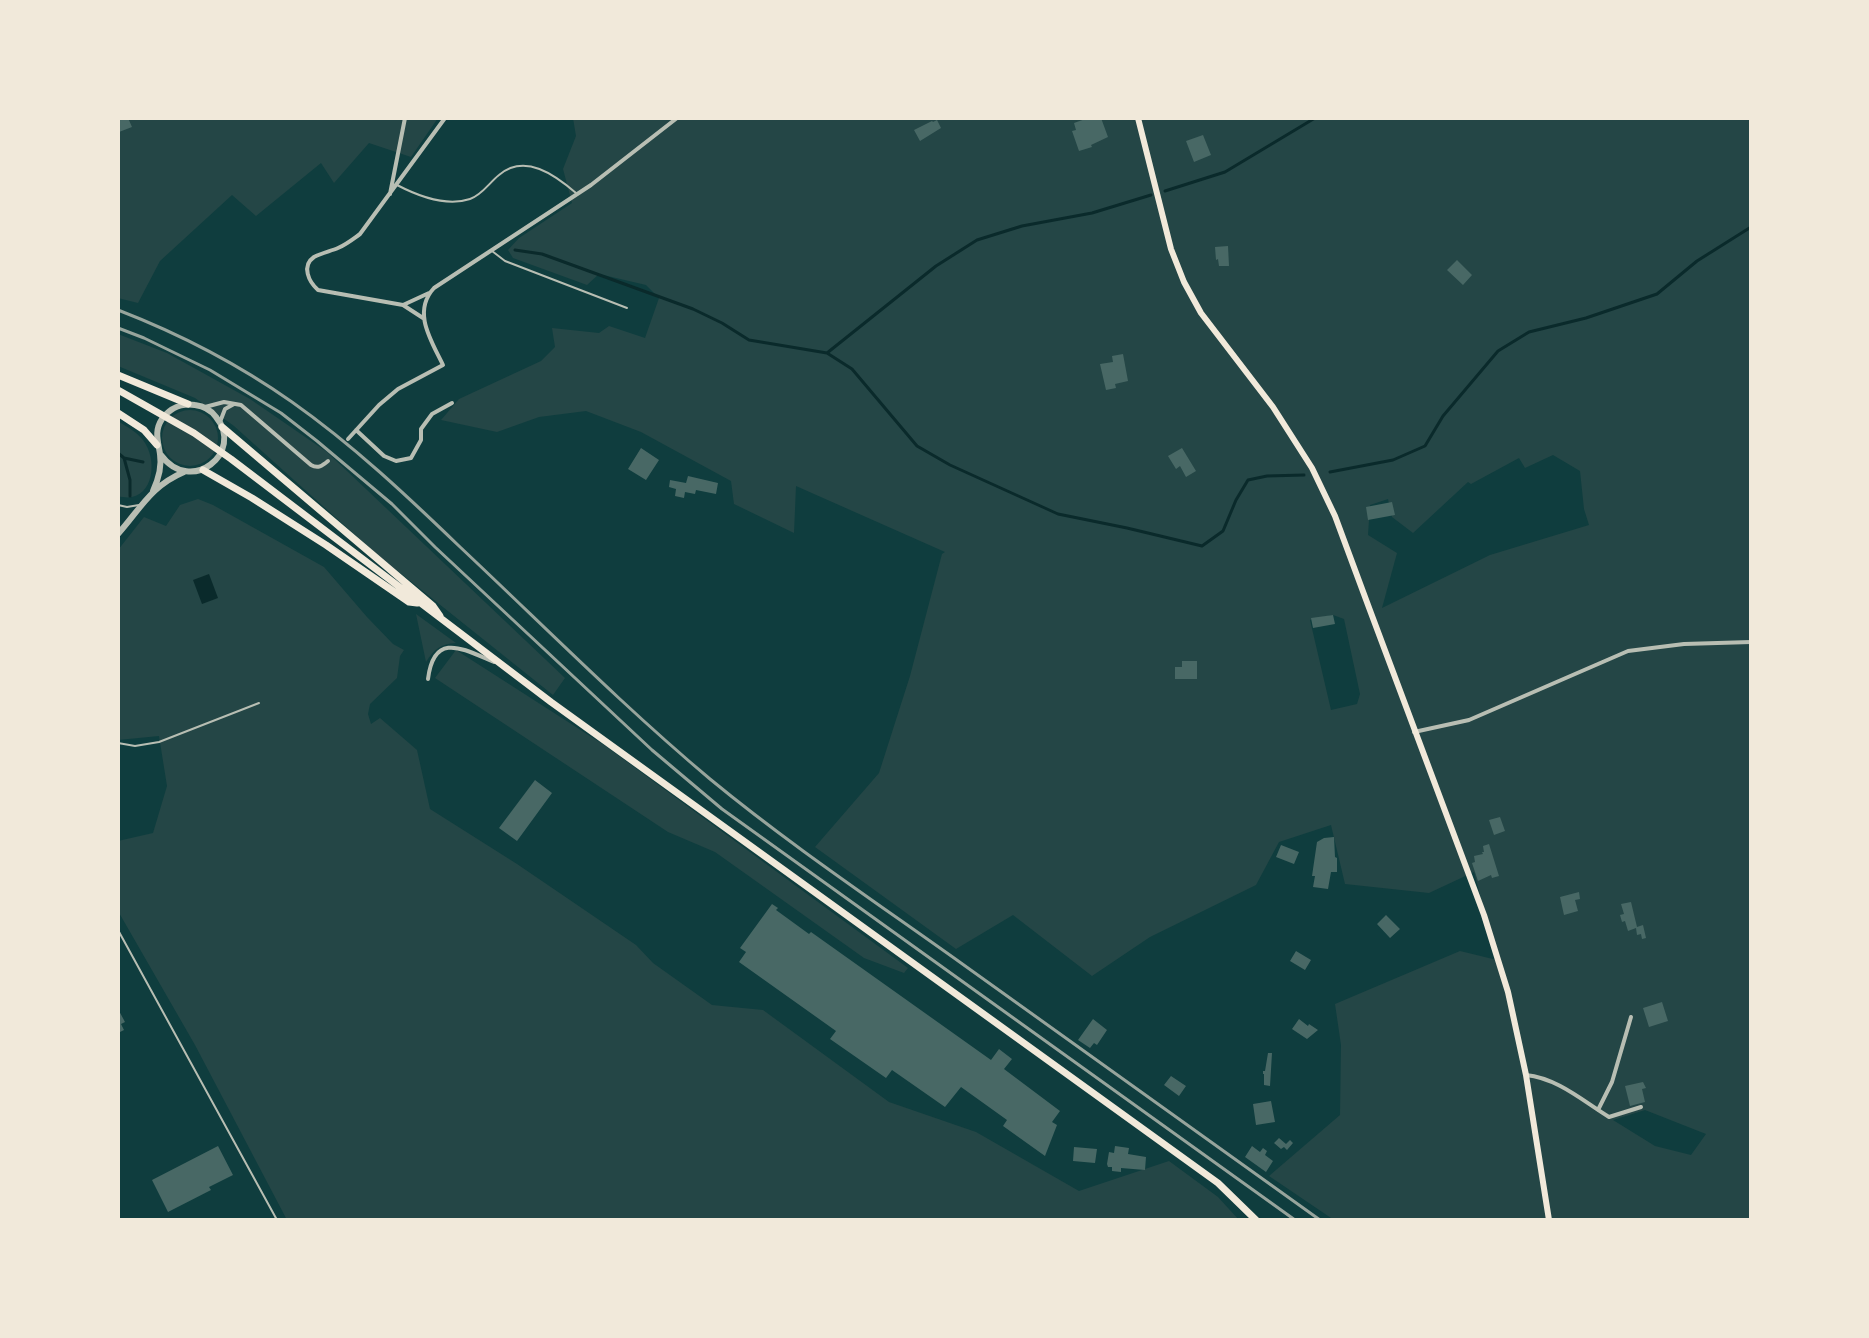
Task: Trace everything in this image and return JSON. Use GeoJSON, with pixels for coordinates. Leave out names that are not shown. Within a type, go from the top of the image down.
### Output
{"type":"FeatureCollection","features":[{"type":"Feature","properties":{"kind":"main road"},"geometry":{"type":"LineString","coordinates":[[1138,118],[1171,249],[1184,282],[1201,313],[1294,438],[1324,492],[1358,576],[1499,958],[1526,1075],[1549,1220]]}},
{"type":"Feature","properties":{"kind":"main road"},"geometry":{"type":"LineString","coordinates":[[118,375],[188,404]]}},
{"type":"Feature","properties":{"kind":"main road"},"geometry":{"type":"LineString","coordinates":[[118,390],[154,409],[231,459],[505,667],[1218,1183],[1256,1220]]}},
{"type":"Feature","properties":{"kind":"main road"},"geometry":{"type":"LineString","coordinates":[[118,413],[144,430],[157,445]]}},
{"type":"Feature","properties":{"kind":"main road"},"geometry":{"type":"LineString","coordinates":[[221,425],[433,606],[443,621]]}},
{"type":"Feature","properties":{"kind":"main road"},"geometry":{"type":"LineString","coordinates":[[203,470],[326,545],[409,602],[420,603]]}},
{"type":"Feature","properties":{"kind":"street"},"geometry":{"type":"LineString","coordinates":[[389,195],[405,118]]}},
{"type":"Feature","properties":{"kind":"street"},"geometry":{"type":"LineString","coordinates":[[423,318],[403,305],[318,290],[311,284],[307,266],[312,258],[341,247],[360,234],[445,118]]}},
{"type":"Feature","properties":{"kind":"street"},"geometry":{"type":"LineString","coordinates":[[403,305],[429,293],[577,194],[677,118]]}},
{"type":"Feature","properties":{"kind":"street"},"geometry":{"type":"LineString","coordinates":[[348,439],[398,389],[443,365],[423,318],[429,293]]}},
{"type":"Feature","properties":{"kind":"street"},"geometry":{"type":"LineString","coordinates":[[205,407],[224,402],[241,405],[311,465],[322,466],[328,461]]}},
{"type":"Feature","properties":{"kind":"street"},"geometry":{"type":"LineString","coordinates":[[356,430],[384,456],[396,461],[411,458],[421,440],[421,429],[432,414],[452,403]]}},
{"type":"Feature","properties":{"kind":"street"},"geometry":{"type":"LineString","coordinates":[[118,534],[153,491],[166,480],[184,472],[203,470],[216,460],[224,437],[221,425],[205,407],[188,404],[171,410],[157,430],[161,455],[170,466],[184,472]]}},
{"type":"Feature","properties":{"kind":"street"},"geometry":{"type":"LineString","coordinates":[[221,425],[225,409],[237,404]]}},
{"type":"Feature","properties":{"kind":"street"},"geometry":{"type":"LineString","coordinates":[[153,491],[161,455]]}},
{"type":"Feature","properties":{"kind":"street"},"geometry":{"type":"LineString","coordinates":[[1414,732],[1469,720],[1628,651],[1684,644],[1751,642]]}},
{"type":"Feature","properties":{"kind":"street"},"geometry":{"type":"LineString","coordinates":[[428,679],[433,657],[441,650],[453,647],[505,667]]}},
{"type":"Feature","properties":{"kind":"street"},"geometry":{"type":"LineString","coordinates":[[1598,1110],[1612,1082],[1631,1017]]}},
{"type":"Feature","properties":{"kind":"street"},"geometry":{"type":"LineString","coordinates":[[1526,1075],[1554,1082],[1609,1117],[1641,1107]]}},
{"type":"Feature","properties":{"kind":"lane"},"geometry":{"type":"LineString","coordinates":[[397,185],[417,196],[448,201],[470,199],[483,191],[501,172],[519,165],[533,166],[557,177],[577,194]]}},
{"type":"Feature","properties":{"kind":"lane"},"geometry":{"type":"LineString","coordinates":[[491,250],[505,261],[627,308]]}},
{"type":"Feature","properties":{"kind":"lane"},"geometry":{"type":"LineString","coordinates":[[118,505],[133,507],[144,503]]}},
{"type":"Feature","properties":{"kind":"lane"},"geometry":{"type":"LineString","coordinates":[[118,743],[151,745],[259,703]]}},
{"type":"Feature","properties":{"kind":"lane"},"geometry":{"type":"LineString","coordinates":[[118,930],[277,1220]]}},
{"type":"Feature","properties":{"kind":"shaded area"},"geometry":{"type":"Polygon","coordinates":[[[118,118],[438,118],[411,157],[369,143],[334,183],[321,163],[256,216],[232,195],[160,261],[138,303],[118,298],[118,118]]]}},
{"type":"Feature","properties":{"kind":"shaded area"},"geometry":{"type":"Polygon","coordinates":[[[573,118],[1751,118],[1751,1220],[1334,1220],[1269,1176],[1340,1115],[1341,1045],[1335,1004],[1460,951],[1497,960],[1474,872],[1429,893],[1345,884],[1331,825],[1279,842],[1256,885],[1150,937],[1092,976],[1013,915],[956,949],[815,847],[879,773],[945,552],[796,486],[794,533],[734,504],[731,481],[641,432],[586,411],[539,417],[497,432],[441,420],[459,399],[541,361],[555,347],[552,328],[599,333],[609,326],[645,338],[659,298],[646,285],[599,274],[587,285],[513,258],[508,250],[519,238],[572,203],[563,169],[576,136],[573,118]],[[1553,455],[1525,468],[1519,458],[1471,484],[1468,482],[1413,533],[1392,517],[1388,499],[1370,505],[1368,535],[1397,553],[1382,608],[1490,555],[1589,525],[1580,471],[1553,455]],[[1333,615],[1310,620],[1331,710],[1357,704],[1360,694],[1344,619],[1333,615]],[[1645,1110],[1613,1120],[1655,1146],[1691,1155],[1706,1134],[1645,1110]]]}},
{"type":"Feature","properties":{"kind":"shaded area"},"geometry":{"type":"Polygon","coordinates":[[[118,334],[167,353],[250,399],[327,452],[565,678],[553,695],[374,552],[234,426],[195,398],[118,366],[118,334]]]}},
{"type":"Feature","properties":{"kind":"shaded area"},"geometry":{"type":"Polygon","coordinates":[[[190,410],[210,418],[218,438],[210,458],[190,466],[170,458],[162,438],[170,418],[190,410]]]}},
{"type":"Feature","properties":{"kind":"shaded area"},"geometry":{"type":"Polygon","coordinates":[[[118,421],[141,437],[151,459],[150,480],[139,495],[130,497],[118,496],[118,421]]]}},
{"type":"Feature","properties":{"kind":"shaded area"},"geometry":{"type":"Polygon","coordinates":[[[198,499],[324,567],[393,644],[404,650],[400,656],[397,678],[370,704],[368,714],[371,724],[380,718],[417,750],[430,809],[636,945],[653,963],[712,1005],[763,1010],[889,1102],[976,1132],[1079,1191],[1169,1161],[1218,1197],[1239,1220],[287,1220],[195,1045],[118,911],[118,841],[153,833],[167,786],[159,736],[118,740],[118,550],[144,517],[166,526],[180,505],[198,499]]]}},
{"type":"Feature","properties":{"kind":"shaded area"},"geometry":{"type":"Polygon","coordinates":[[[209,574],[218,598],[202,604],[193,580],[209,574]]]}},
{"type":"Feature","properties":{"kind":"shaded area"},"geometry":{"type":"Polygon","coordinates":[[[416,614],[456,643],[438,648],[426,662],[416,614]]]}},
{"type":"Feature","properties":{"kind":"shaded area"},"geometry":{"type":"Polygon","coordinates":[[[456,650],[604,745],[908,968],[904,973],[864,958],[715,852],[668,832],[435,678],[456,650]]]}},
{"type":"Feature","properties":{"kind":"building"},"geometry":{"type":"Polygon","coordinates":[[[118,118],[128,118],[132,127],[119,132],[118,118]]]}},
{"type":"Feature","properties":{"kind":"building"},"geometry":{"type":"Polygon","coordinates":[[[1101,118],[1108,137],[1079,151],[1072,131],[1076,130],[1074,123],[1101,118]]]}},
{"type":"Feature","properties":{"kind":"building"},"geometry":{"type":"Polygon","coordinates":[[[937,120],[941,128],[920,141],[914,130],[937,120]]]}},
{"type":"Feature","properties":{"kind":"building"},"geometry":{"type":"Polygon","coordinates":[[[1203,135],[1211,155],[1194,162],[1186,141],[1203,135]]]}},
{"type":"Feature","properties":{"kind":"building"},"geometry":{"type":"Polygon","coordinates":[[[1228,246],[1229,266],[1219,266],[1215,247],[1228,246]]]}},
{"type":"Feature","properties":{"kind":"building"},"geometry":{"type":"Polygon","coordinates":[[[1457,260],[1472,275],[1463,285],[1447,270],[1457,260]]]}},
{"type":"Feature","properties":{"kind":"building"},"geometry":{"type":"Polygon","coordinates":[[[1123,354],[1128,381],[1106,390],[1100,364],[1113,362],[1112,356],[1123,354]]]}},
{"type":"Feature","properties":{"kind":"building"},"geometry":{"type":"Polygon","coordinates":[[[641,448],[659,460],[646,480],[628,469],[641,448]]]}},
{"type":"Feature","properties":{"kind":"building"},"geometry":{"type":"Polygon","coordinates":[[[1182,448],[1196,471],[1186,477],[1180,466],[1176,469],[1168,456],[1182,448]]]}},
{"type":"Feature","properties":{"kind":"building"},"geometry":{"type":"Polygon","coordinates":[[[688,476],[718,483],[716,494],[696,490],[695,494],[685,492],[684,498],[675,496],[676,489],[669,487],[670,480],[686,483],[688,476]]]}},
{"type":"Feature","properties":{"kind":"building"},"geometry":{"type":"Polygon","coordinates":[[[1392,502],[1395,515],[1368,520],[1366,507],[1392,502]]]}},
{"type":"Feature","properties":{"kind":"building"},"geometry":{"type":"Polygon","coordinates":[[[1333,615],[1335,624],[1313,628],[1311,618],[1333,615]]]}},
{"type":"Feature","properties":{"kind":"building"},"geometry":{"type":"Polygon","coordinates":[[[1182,661],[1197,661],[1197,679],[1175,679],[1175,667],[1182,667],[1182,661]]]}},
{"type":"Feature","properties":{"kind":"building"},"geometry":{"type":"Polygon","coordinates":[[[535,780],[552,793],[517,841],[499,828],[535,780]]]}},
{"type":"Feature","properties":{"kind":"building"},"geometry":{"type":"Polygon","coordinates":[[[1500,817],[1505,831],[1494,835],[1489,820],[1500,817]]]}},
{"type":"Feature","properties":{"kind":"building"},"geometry":{"type":"Polygon","coordinates":[[[1334,837],[1337,872],[1331,872],[1328,889],[1313,887],[1317,842],[1334,837]]]}},
{"type":"Feature","properties":{"kind":"building"},"geometry":{"type":"Polygon","coordinates":[[[1489,844],[1499,876],[1492,878],[1491,875],[1478,881],[1472,863],[1475,862],[1474,856],[1483,854],[1483,846],[1489,844]]]}},
{"type":"Feature","properties":{"kind":"building"},"geometry":{"type":"Polygon","coordinates":[[[1281,845],[1299,852],[1294,864],[1276,857],[1281,845]]]}},
{"type":"Feature","properties":{"kind":"building"},"geometry":{"type":"Polygon","coordinates":[[[1579,892],[1580,899],[1575,900],[1578,911],[1564,915],[1560,897],[1579,892]]]}},
{"type":"Feature","properties":{"kind":"building"},"geometry":{"type":"Polygon","coordinates":[[[1631,902],[1637,927],[1643,925],[1646,938],[1637,935],[1636,928],[1628,931],[1625,921],[1622,922],[1620,915],[1624,914],[1621,904],[1631,902]]]}},
{"type":"Feature","properties":{"kind":"building"},"geometry":{"type":"Polygon","coordinates":[[[772,904],[809,934],[811,932],[991,1060],[999,1049],[1012,1059],[1004,1069],[1060,1111],[1052,1122],[1057,1125],[1045,1156],[1003,1126],[1007,1120],[961,1087],[945,1107],[892,1070],[886,1078],[830,1039],[836,1031],[739,962],[746,952],[740,948],[772,904]]]}},
{"type":"Feature","properties":{"kind":"building"},"geometry":{"type":"Polygon","coordinates":[[[1386,915],[1400,929],[1390,938],[1377,924],[1386,915]]]}},
{"type":"Feature","properties":{"kind":"building"},"geometry":{"type":"Polygon","coordinates":[[[1296,951],[1311,960],[1305,970],[1290,961],[1296,951]]]}},
{"type":"Feature","properties":{"kind":"building"},"geometry":{"type":"Polygon","coordinates":[[[1662,1002],[1668,1021],[1649,1027],[1643,1008],[1662,1002]]]}},
{"type":"Feature","properties":{"kind":"building"},"geometry":{"type":"Polygon","coordinates":[[[118,1009],[125,1022],[121,1024],[124,1030],[118,1033],[118,1009]]]}},
{"type":"Feature","properties":{"kind":"building"},"geometry":{"type":"Polygon","coordinates":[[[1093,1019],[1107,1030],[1097,1045],[1094,1043],[1090,1048],[1078,1040],[1093,1019]]]}},
{"type":"Feature","properties":{"kind":"building"},"geometry":{"type":"Polygon","coordinates":[[[1299,1019],[1318,1030],[1307,1039],[1292,1029],[1299,1019]]]}},
{"type":"Feature","properties":{"kind":"building"},"geometry":{"type":"Polygon","coordinates":[[[1268,1053],[1272,1053],[1270,1086],[1264,1085],[1263,1074],[1268,1053]]]}},
{"type":"Feature","properties":{"kind":"building"},"geometry":{"type":"Polygon","coordinates":[[[1171,1076],[1186,1086],[1179,1096],[1164,1085],[1171,1076]]]}},
{"type":"Feature","properties":{"kind":"building"},"geometry":{"type":"Polygon","coordinates":[[[1643,1082],[1645,1102],[1630,1106],[1625,1086],[1643,1082]]]}},
{"type":"Feature","properties":{"kind":"building"},"geometry":{"type":"Polygon","coordinates":[[[1271,1101],[1275,1122],[1256,1125],[1253,1104],[1271,1101]]]}},
{"type":"Feature","properties":{"kind":"building"},"geometry":{"type":"Polygon","coordinates":[[[1279,1138],[1286,1144],[1290,1140],[1293,1143],[1287,1150],[1284,1147],[1281,1149],[1274,1143],[1279,1138]]]}},
{"type":"Feature","properties":{"kind":"building"},"geometry":{"type":"Polygon","coordinates":[[[218,1146],[233,1175],[168,1212],[152,1180],[218,1146]]]}},
{"type":"Feature","properties":{"kind":"building"},"geometry":{"type":"Polygon","coordinates":[[[1115,1146],[1129,1148],[1128,1154],[1146,1157],[1145,1170],[1121,1168],[1121,1172],[1112,1171],[1107,1164],[1109,1152],[1114,1153],[1115,1146]]]}},
{"type":"Feature","properties":{"kind":"building"},"geometry":{"type":"Polygon","coordinates":[[[1252,1146],[1260,1152],[1263,1148],[1267,1151],[1265,1155],[1273,1161],[1266,1172],[1245,1157],[1252,1146]]]}},
{"type":"Feature","properties":{"kind":"building"},"geometry":{"type":"Polygon","coordinates":[[[1074,1147],[1097,1149],[1095,1163],[1073,1161],[1074,1147]]]}},
{"type":"Feature","properties":{"kind":"waterway"},"geometry":{"type":"LineString","coordinates":[[1165,191],[1225,172],[1315,118]]}},
{"type":"Feature","properties":{"kind":"waterway"},"geometry":{"type":"LineString","coordinates":[[827,353],[936,266],[977,240],[1022,226],[1092,213],[1151,195]]}},
{"type":"Feature","properties":{"kind":"waterway"},"geometry":{"type":"LineString","coordinates":[[1330,472],[1393,460],[1425,446],[1443,416],[1498,351],[1529,332],[1586,318],[1657,294],[1697,261],[1751,227]]}},
{"type":"Feature","properties":{"kind":"waterway"},"geometry":{"type":"LineString","coordinates":[[515,250],[542,254],[693,309],[749,340],[827,353],[852,369],[917,446],[950,465],[1058,514],[1202,546],[1223,531],[1248,480],[1304,475]]}},
{"type":"Feature","properties":{"kind":"waterway"},"geometry":{"type":"LineString","coordinates":[[118,453],[124,458],[143,462]]}},
{"type":"Feature","properties":{"kind":"waterway"},"geometry":{"type":"LineString","coordinates":[[124,458],[130,480],[130,496]]}},
{"type":"Feature","properties":{"kind":"railway"},"geometry":{"type":"LineString","coordinates":[[118,310],[164,329],[230,363],[315,418],[399,489],[646,723],[740,803],[1320,1220]]}},
{"type":"Feature","properties":{"kind":"railway"},"geometry":{"type":"LineString","coordinates":[[118,328],[210,370],[281,413],[392,504],[652,750],[722,809],[1295,1220]]}}]}
